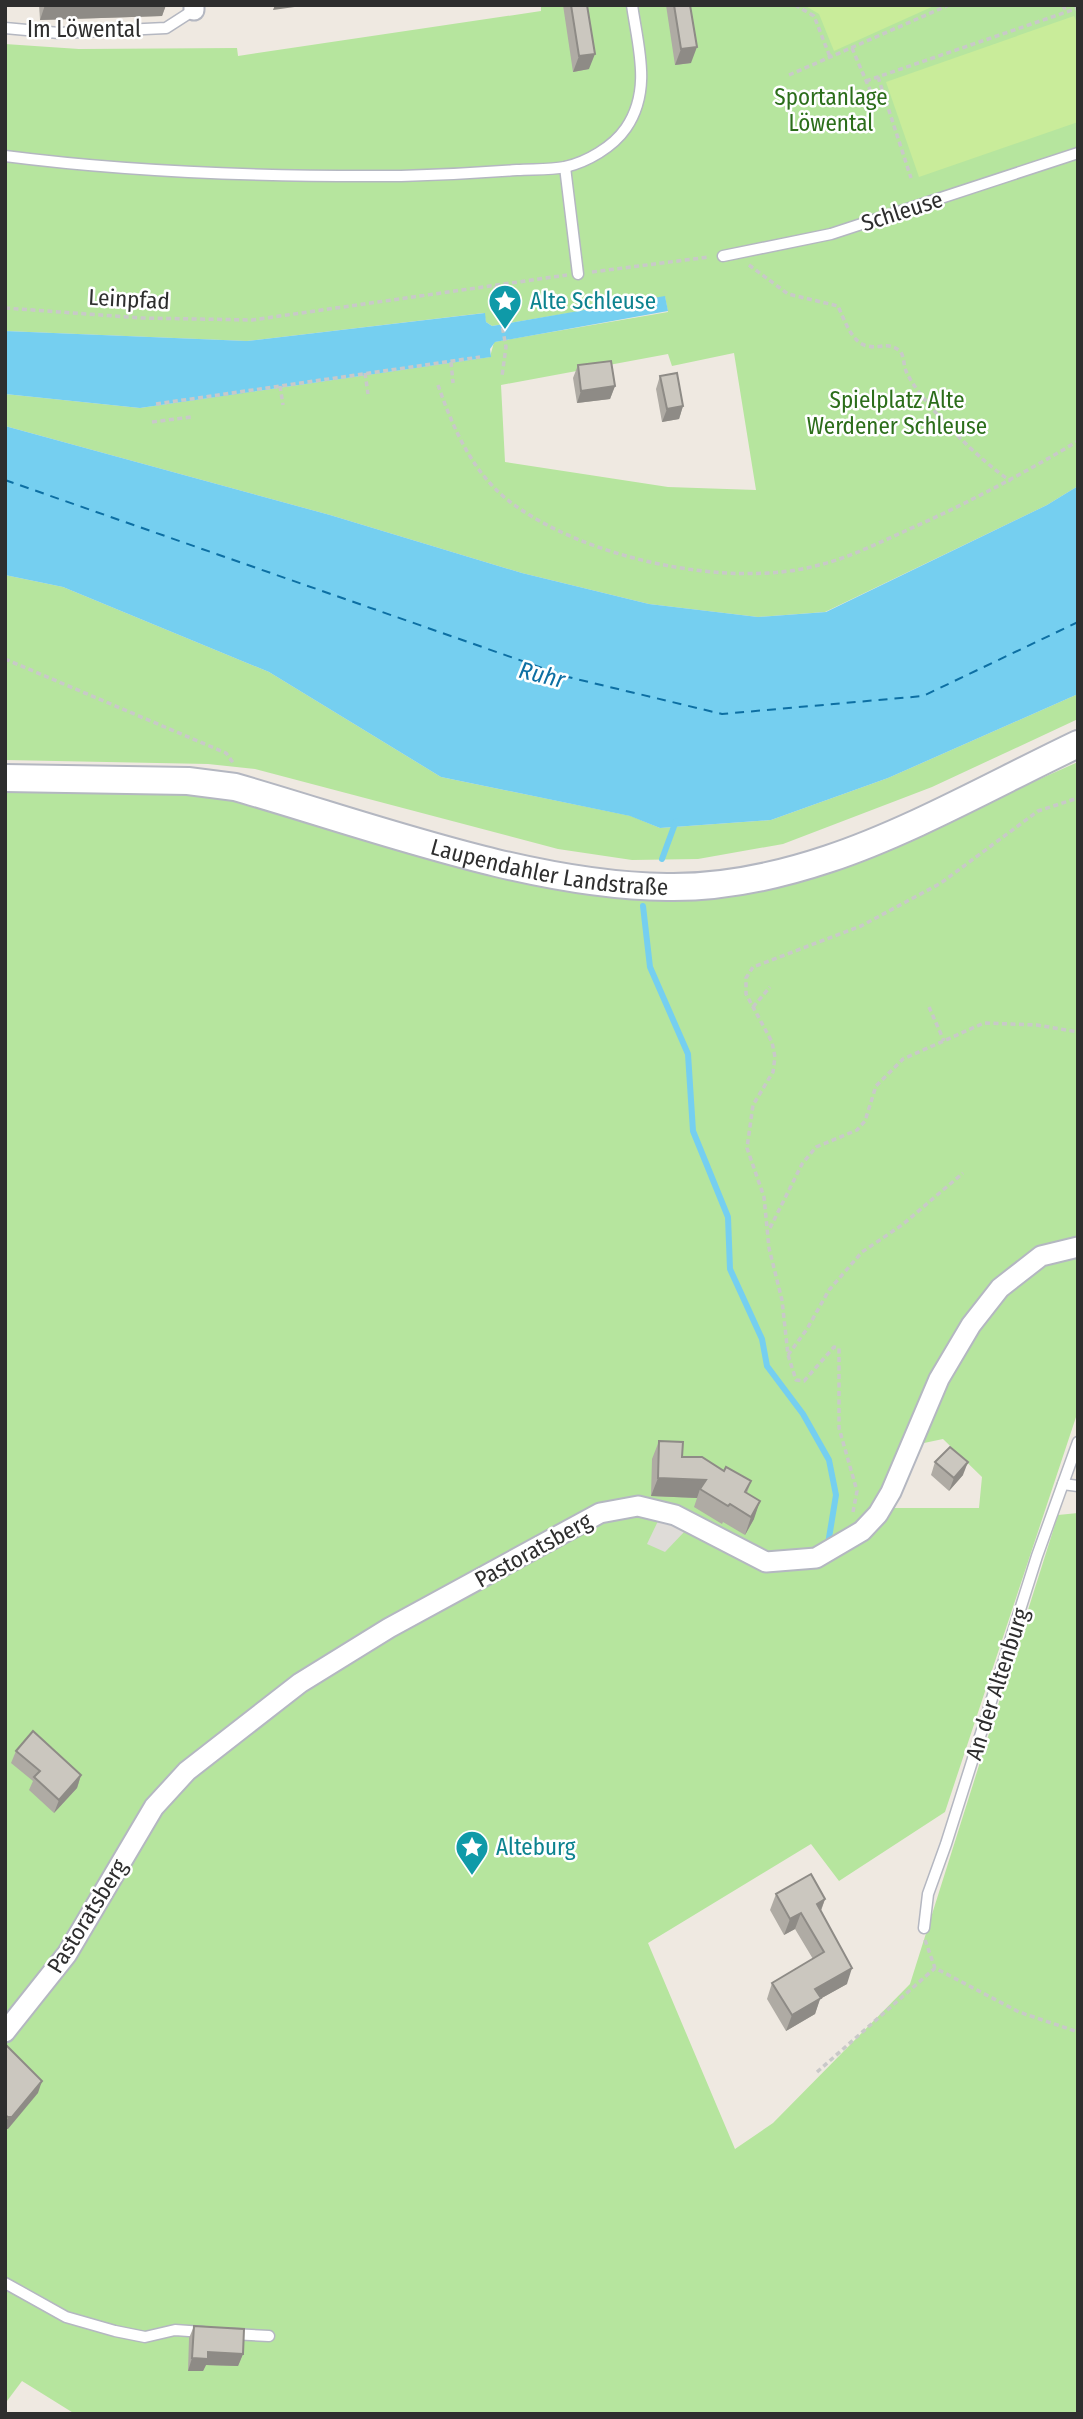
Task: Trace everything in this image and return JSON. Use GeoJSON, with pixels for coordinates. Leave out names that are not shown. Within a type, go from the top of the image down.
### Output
{"type":"FeatureCollection","features":[{"type":"Feature","properties":{"kind":"main road","name":"Laupendahler Landstraße"},"geometry":{"type":"LineString","coordinates":[[5,778],[188,781],[235,787],[517,867],[629,885],[691,887],[744,880],[828,859],[870,843],[1078,744]]}},
{"type":"Feature","properties":{"kind":"street","name":"Pastoratsberg"},"geometry":{"type":"LineString","coordinates":[[5,2032],[67,1954],[163,1794],[187,1771],[300,1683],[389,1628],[600,1513],[638,1506],[675,1515],[766,1562],[816,1558],[862,1531],[878,1514],[891,1492],[939,1379],[971,1325],[1000,1288],[1041,1256],[1078,1247]]}},
{"type":"Feature","properties":{"kind":"lane"},"geometry":{"type":"LineString","coordinates":[[5,156],[107,169],[274,177],[454,175],[565,167],[598,154],[625,130],[635,113],[642,93],[642,74],[632,5]]}},
{"type":"Feature","properties":{"kind":"lane","name":"Im Löwental"},"geometry":{"type":"LineString","coordinates":[[5,28],[59,33],[166,28],[194,8]]}},
{"type":"Feature","properties":{"kind":"lane","name":"Schleuse"},"geometry":{"type":"LineString","coordinates":[[728,255],[831,234],[1078,153]]}},
{"type":"Feature","properties":{"kind":"lane"},"geometry":{"type":"LineString","coordinates":[[565,167],[578,274]]}},
{"type":"Feature","properties":{"kind":"lane","name":"An der Altenburg"},"geometry":{"type":"LineString","coordinates":[[924,1928],[935,1868],[946,1844],[1037,1556],[1078,1442]]}},
{"type":"Feature","properties":{"kind":"lane"},"geometry":{"type":"LineString","coordinates":[[1063,1484],[1078,1486]]}},
{"type":"Feature","properties":{"kind":"lane"},"geometry":{"type":"LineString","coordinates":[[5,2283],[66,2317],[132,2335],[145,2337],[175,2330],[269,2336]]}},
{"type":"Feature","properties":{"kind":"path"},"geometry":{"type":"LineString","coordinates":[[795,5],[814,16],[830,57]]}},
{"type":"Feature","properties":{"kind":"path"},"geometry":{"type":"LineString","coordinates":[[789,75],[949,5]]}},
{"type":"Feature","properties":{"kind":"path"},"geometry":{"type":"LineString","coordinates":[[1063,5],[1066,12]]}},
{"type":"Feature","properties":{"kind":"path"},"geometry":{"type":"LineString","coordinates":[[866,81],[1078,8]]}},
{"type":"Feature","properties":{"kind":"path"},"geometry":{"type":"LineString","coordinates":[[852,48],[870,90]]}},
{"type":"Feature","properties":{"kind":"path"},"geometry":{"type":"LineString","coordinates":[[878,77],[911,178]]}},
{"type":"Feature","properties":{"kind":"path"},"geometry":{"type":"LineString","coordinates":[[728,255],[788,294],[838,306],[859,343],[868,346],[884,343],[895,347],[903,355],[906,372],[928,402],[982,460],[1011,481]]}},
{"type":"Feature","properties":{"kind":"path","name":"Leinpfad"},"geometry":{"type":"LineString","coordinates":[[5,308],[141,318],[252,320],[728,255]]}},
{"type":"Feature","properties":{"kind":"path"},"geometry":{"type":"LineString","coordinates":[[495,286],[506,347],[502,376]]}},
{"type":"Feature","properties":{"kind":"path"},"geometry":{"type":"LineString","coordinates":[[156,404],[480,357]]}},
{"type":"Feature","properties":{"kind":"path"},"geometry":{"type":"LineString","coordinates":[[451,362],[453,383]]}},
{"type":"Feature","properties":{"kind":"path"},"geometry":{"type":"LineString","coordinates":[[365,373],[369,394]]}},
{"type":"Feature","properties":{"kind":"path"},"geometry":{"type":"LineString","coordinates":[[438,385],[461,442],[474,464],[508,501],[555,529],[591,544],[675,565],[746,574],[787,572],[820,565],[869,547],[1011,481],[1078,441]]}},
{"type":"Feature","properties":{"kind":"path"},"geometry":{"type":"LineString","coordinates":[[280,386],[283,405]]}},
{"type":"Feature","properties":{"kind":"path"},"geometry":{"type":"LineString","coordinates":[[152,422],[191,417]]}},
{"type":"Feature","properties":{"kind":"path"},"geometry":{"type":"LineString","coordinates":[[5,659],[226,753],[237,768],[235,787]]}},
{"type":"Feature","properties":{"kind":"path"},"geometry":{"type":"LineString","coordinates":[[852,1520],[858,1491],[839,1428],[839,1348],[834,1347],[804,1381],[796,1380],[788,1355],[782,1300],[769,1248],[764,1197],[747,1148],[753,1105],[774,1072],[775,1057],[772,1042],[746,994],[746,978],[754,967],[861,926],[940,883],[1038,811],[1078,798]]}},
{"type":"Feature","properties":{"kind":"path"},"geometry":{"type":"LineString","coordinates":[[753,1007],[770,987]]}},
{"type":"Feature","properties":{"kind":"path"},"geometry":{"type":"LineString","coordinates":[[929,1007],[944,1041]]}},
{"type":"Feature","properties":{"kind":"path"},"geometry":{"type":"LineString","coordinates":[[769,1229],[802,1164],[816,1147],[857,1130],[865,1121],[876,1086],[903,1059],[984,1023],[1037,1025],[1078,1032]]}},
{"type":"Feature","properties":{"kind":"path"},"geometry":{"type":"LineString","coordinates":[[788,1355],[807,1329],[829,1290],[862,1252],[902,1225],[963,1173]]}},
{"type":"Feature","properties":{"kind":"path"},"geometry":{"type":"LineString","coordinates":[[924,1928],[925,1945],[935,1968],[1019,2012],[1078,2032]]}},
{"type":"Feature","properties":{"kind":"path"},"geometry":{"type":"LineString","coordinates":[[817,2072],[935,1968]]}},
{"type":"Feature","properties":{"kind":"green space"},"geometry":{"type":"Polygon","coordinates":[[[541,5],[1078,5],[1078,486],[1047,505],[825,612],[758,617],[649,604],[522,573],[330,515],[5,426],[5,394],[140,408],[490,357],[494,342],[668,312],[665,297],[492,326],[486,322],[484,313],[247,341],[5,331],[5,44],[79,49],[237,48],[238,56],[541,11],[541,5]],[[734,353],[672,366],[668,354],[501,385],[505,462],[668,487],[756,490],[734,353]]]}},
{"type":"Feature","properties":{"kind":"green space"},"geometry":{"type":"Polygon","coordinates":[[[804,5],[936,5],[834,51],[819,14],[804,5]]]}},
{"type":"Feature","properties":{"kind":"green space"},"geometry":{"type":"Polygon","coordinates":[[[1074,16],[1078,25],[1078,122],[919,177],[886,82],[1074,16]]]}},
{"type":"Feature","properties":{"kind":"green space"},"geometry":{"type":"Polygon","coordinates":[[[5,575],[63,587],[269,672],[441,777],[631,816],[660,828],[771,820],[888,778],[1078,694],[1078,719],[932,787],[783,844],[698,859],[632,860],[558,849],[255,769],[208,764],[5,760],[5,575]]]}},
{"type":"Feature","properties":{"kind":"green space"},"geometry":{"type":"Polygon","coordinates":[[[1078,762],[1078,1411],[945,1812],[839,1881],[811,1844],[648,1943],[735,2149],[773,2123],[910,1984],[1058,1515],[1078,1513],[1078,2414],[75,2414],[22,2381],[7,2401],[5,2414],[5,789],[184,791],[238,799],[686,897],[877,851],[1078,762]],[[943,1439],[905,1447],[890,1508],[979,1508],[982,1477],[943,1439]]]}},
{"type":"Feature","properties":{"kind":"shaded area"},"geometry":{"type":"Polygon","coordinates":[[[659,1519],[686,1530],[665,1552],[647,1544],[659,1519]]]}},
{"type":"Feature","properties":{"kind":"water"},"geometry":{"type":"Polygon","coordinates":[[[665,296],[668,311],[495,342],[490,349],[491,357],[140,408],[5,394],[5,331],[247,341],[485,313],[486,322],[492,326],[665,296]]]}},
{"type":"Feature","properties":{"kind":"water","name":"Ruhr"},"geometry":{"type":"Polygon","coordinates":[[[5,426],[330,515],[522,573],[649,604],[758,617],[826,612],[1047,505],[1078,486],[1078,694],[888,778],[771,820],[660,828],[630,816],[441,777],[269,672],[63,587],[5,575],[5,426]]]}},
{"type":"Feature","properties":{"kind":"building"},"geometry":{"type":"Polygon","coordinates":[[[571,5],[587,5],[595,54],[579,56],[571,5]]]}},
{"type":"Feature","properties":{"kind":"building"},"geometry":{"type":"Polygon","coordinates":[[[674,5],[690,5],[697,47],[681,49],[674,5]]]}},
{"type":"Feature","properties":{"kind":"building"},"geometry":{"type":"Polygon","coordinates":[[[611,361],[615,386],[581,391],[578,365],[611,361]]]}},
{"type":"Feature","properties":{"kind":"building"},"geometry":{"type":"Polygon","coordinates":[[[677,373],[683,406],[667,409],[660,376],[677,373]]]}},
{"type":"Feature","properties":{"kind":"building"},"geometry":{"type":"Polygon","coordinates":[[[659,1441],[683,1442],[682,1457],[702,1457],[724,1471],[726,1467],[751,1481],[745,1492],[760,1501],[751,1517],[700,1489],[706,1480],[658,1478],[659,1441]]]}},
{"type":"Feature","properties":{"kind":"building"},"geometry":{"type":"Polygon","coordinates":[[[950,1447],[968,1462],[954,1478],[935,1462],[950,1447]]]}},
{"type":"Feature","properties":{"kind":"building"},"geometry":{"type":"Polygon","coordinates":[[[33,1731],[81,1775],[59,1800],[34,1777],[40,1771],[16,1751],[33,1731]]]}},
{"type":"Feature","properties":{"kind":"building"},"geometry":{"type":"Polygon","coordinates":[[[811,1874],[825,1899],[817,1904],[852,1968],[815,1989],[821,1998],[792,2015],[772,1983],[824,1952],[801,1913],[790,1919],[776,1894],[811,1874]]]}},
{"type":"Feature","properties":{"kind":"building"},"geometry":{"type":"Polygon","coordinates":[[[5,2044],[42,2081],[12,2117],[5,2115],[5,2044]]]}},
{"type":"Feature","properties":{"kind":"building"},"geometry":{"type":"Polygon","coordinates":[[[194,2326],[244,2329],[243,2354],[208,2352],[208,2359],[192,2358],[194,2326]]]}},
{"type":"Feature","properties":{"kind":"waterway"},"geometry":{"type":"LineString","coordinates":[[662,859],[676,821]]}},
{"type":"Feature","properties":{"kind":"waterway"},"geometry":{"type":"LineString","coordinates":[[643,906],[650,967],[688,1054],[693,1131],[728,1217],[730,1269],[762,1339],[767,1366],[803,1414],[829,1460],[836,1495],[828,1544]]}},
{"type":"Feature","properties":{"kind":"ferry route"},"geometry":{"type":"LineString","coordinates":[[5,480],[568,677],[722,714],[923,696],[1078,622]]}},
{"type":"Feature","properties":{"kind":"place","name":"Alte Schleuse"},"geometry":{"type":"Point","coordinates":[505,331]}},
{"type":"Feature","properties":{"kind":"place","name":"Alteburg"},"geometry":{"type":"Point","coordinates":[472,1877]}},
{"type":"Feature","properties":{"kind":"park label","name":"Sportanlage Löwental"},"geometry":{"type":"Point","coordinates":[831,110]}},
{"type":"Feature","properties":{"kind":"park label","name":"Spielplatz Alte Werdener Schleuse"},"geometry":{"type":"Point","coordinates":[897,413]}}]}
